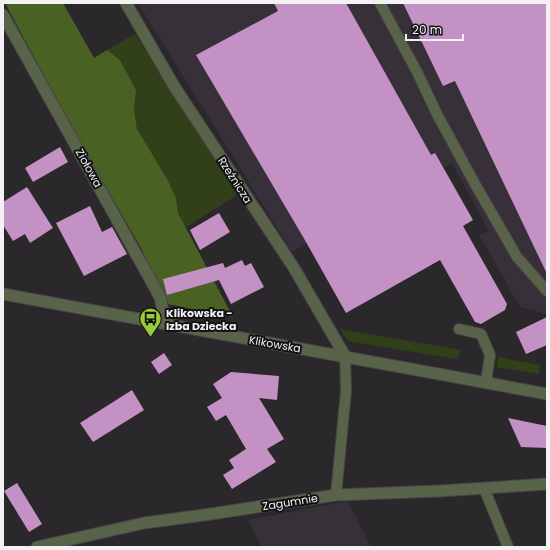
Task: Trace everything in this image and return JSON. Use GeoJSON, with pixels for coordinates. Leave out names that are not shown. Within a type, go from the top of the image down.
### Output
{"type":"FeatureCollection","features":[{"type":"Feature","properties":{"kind":"street","name":"Rzeźnicza"},"geometry":{"type":"LineString","coordinates":[[126,3],[174,86],[294,268],[345,356]]}},
{"type":"Feature","properties":{"kind":"street","name":"Ziołowa"},"geometry":{"type":"LineString","coordinates":[[3,15],[160,297],[166,324]]}},
{"type":"Feature","properties":{"kind":"street","name":"Klikowska"},"geometry":{"type":"LineString","coordinates":[[3,294],[547,394]]}},
{"type":"Feature","properties":{"kind":"street","name":"Zagumnie"},"geometry":{"type":"LineString","coordinates":[[37,547],[144,523],[336,495],[547,484]]}},
{"type":"Feature","properties":{"kind":"lane"},"geometry":{"type":"LineString","coordinates":[[380,3],[417,72],[438,116],[517,257],[547,291]]}},
{"type":"Feature","properties":{"kind":"lane"},"geometry":{"type":"LineString","coordinates":[[459,329],[481,334],[490,355],[486,382]]}},
{"type":"Feature","properties":{"kind":"lane"},"geometry":{"type":"LineString","coordinates":[[336,495],[346,391],[345,356]]}},
{"type":"Feature","properties":{"kind":"lane"},"geometry":{"type":"LineString","coordinates":[[484,488],[508,547]]}},
{"type":"Feature","properties":{"kind":"shaded area"},"geometry":{"type":"Polygon","coordinates":[[[138,3],[547,3],[547,314],[520,307],[479,235],[489,231],[452,163],[292,252],[138,3]]]}},
{"type":"Feature","properties":{"kind":"shaded area"},"geometry":{"type":"Polygon","coordinates":[[[348,501],[371,547],[262,547],[248,520],[348,501]]]}},
{"type":"Feature","properties":{"kind":"green space"},"geometry":{"type":"Polygon","coordinates":[[[5,3],[63,3],[94,58],[107,50],[120,60],[136,90],[134,110],[137,129],[167,179],[176,198],[178,213],[233,317],[167,304],[141,248],[73,130],[5,3]]]}},
{"type":"Feature","properties":{"kind":"green space"},"geometry":{"type":"Polygon","coordinates":[[[135,34],[237,195],[185,228],[178,213],[176,198],[137,129],[134,110],[136,90],[120,60],[107,50],[135,34]]]}},
{"type":"Feature","properties":{"kind":"green space"},"geometry":{"type":"Polygon","coordinates":[[[340,329],[461,350],[457,359],[348,341],[340,329]]]}},
{"type":"Feature","properties":{"kind":"green space"},"geometry":{"type":"Polygon","coordinates":[[[498,357],[540,365],[539,374],[497,367],[498,357]]]}},
{"type":"Feature","properties":{"kind":"building"},"geometry":{"type":"Polygon","coordinates":[[[274,3],[346,3],[431,155],[435,153],[473,220],[463,226],[507,304],[505,310],[481,324],[475,322],[440,260],[346,313],[196,55],[278,11],[274,3]]]}},
{"type":"Feature","properties":{"kind":"building"},"geometry":{"type":"Polygon","coordinates":[[[403,3],[547,3],[547,274],[455,81],[443,86],[403,3]]]}},
{"type":"Feature","properties":{"kind":"building"},"geometry":{"type":"Polygon","coordinates":[[[60,147],[68,162],[33,182],[25,168],[60,147]]]}},
{"type":"Feature","properties":{"kind":"building"},"geometry":{"type":"Polygon","coordinates":[[[27,187],[53,228],[30,243],[25,234],[13,241],[3,225],[3,202],[27,187]]]}},
{"type":"Feature","properties":{"kind":"building"},"geometry":{"type":"Polygon","coordinates":[[[90,206],[102,232],[112,227],[127,254],[84,276],[56,223],[90,206]]]}},
{"type":"Feature","properties":{"kind":"building"},"geometry":{"type":"Polygon","coordinates":[[[219,213],[230,232],[200,250],[190,230],[219,213]]]}},
{"type":"Feature","properties":{"kind":"building"},"geometry":{"type":"Polygon","coordinates":[[[242,260],[245,266],[251,263],[264,287],[231,304],[219,280],[167,295],[163,279],[223,263],[225,268],[242,260]]]}},
{"type":"Feature","properties":{"kind":"building"},"geometry":{"type":"Polygon","coordinates":[[[547,317],[547,345],[526,354],[516,332],[547,317]]]}},
{"type":"Feature","properties":{"kind":"building"},"geometry":{"type":"Polygon","coordinates":[[[164,353],[172,365],[159,374],[151,362],[164,353]]]}},
{"type":"Feature","properties":{"kind":"building"},"geometry":{"type":"Polygon","coordinates":[[[231,372],[279,376],[277,400],[259,398],[284,439],[267,449],[276,462],[232,489],[223,475],[234,468],[229,460],[246,449],[226,415],[216,421],[207,407],[222,398],[213,384],[231,372]]]}},
{"type":"Feature","properties":{"kind":"building"},"geometry":{"type":"Polygon","coordinates":[[[132,390],[144,410],[93,442],[80,423],[132,390]]]}},
{"type":"Feature","properties":{"kind":"building"},"geometry":{"type":"Polygon","coordinates":[[[508,418],[547,426],[547,448],[521,447],[508,418]]]}},
{"type":"Feature","properties":{"kind":"building"},"geometry":{"type":"Polygon","coordinates":[[[17,483],[42,524],[29,532],[4,491],[17,483]]]}},
{"type":"Feature","properties":{"kind":"place","name":"Klikowska - Izba Dziecka"},"geometry":{"type":"Point","coordinates":[150,338]}}]}
